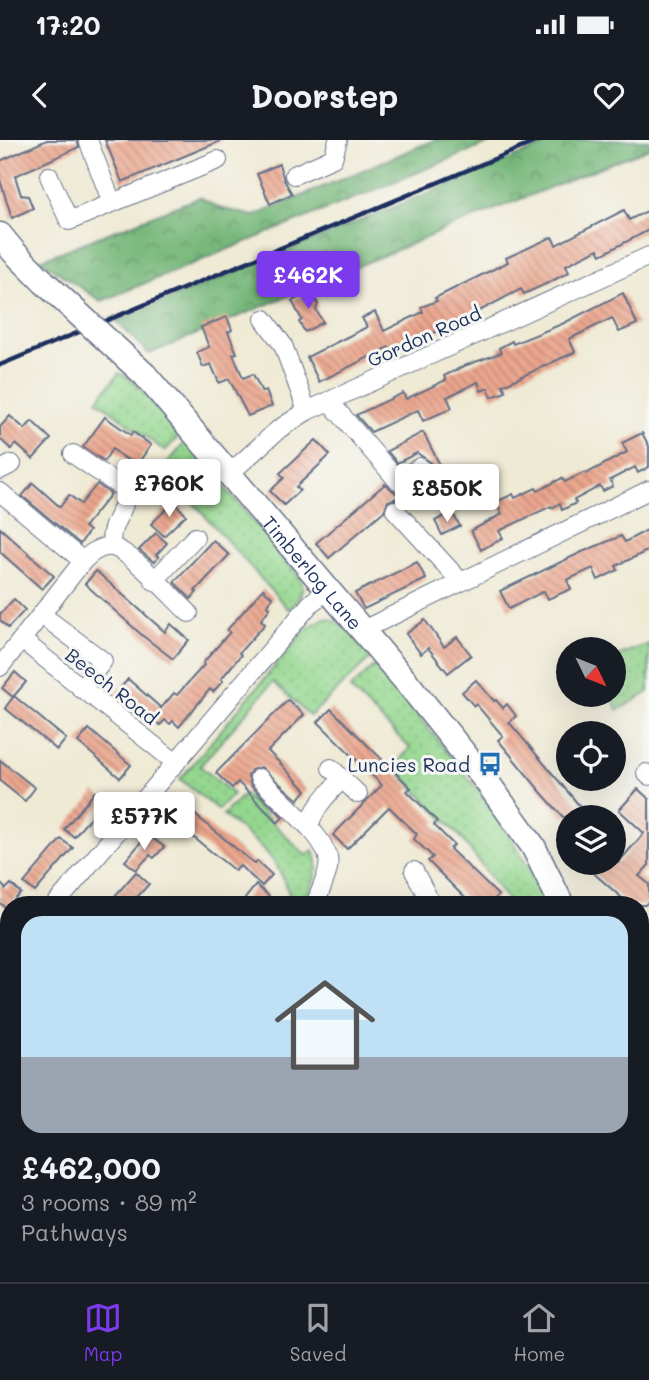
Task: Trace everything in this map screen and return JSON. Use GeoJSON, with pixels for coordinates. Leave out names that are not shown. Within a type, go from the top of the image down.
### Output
{"type":"FeatureCollection","features":[{"type":"Feature","properties":{"kind":"main road","name":"Timberlog Lane"},"geometry":{"type":"LineString","coordinates":[[0,235],[19,258],[145,375],[363,630],[515,818],[542,861],[558,896]]}},
{"type":"Feature","properties":{"kind":"street"},"geometry":{"type":"LineString","coordinates":[[88,140],[112,203]]}},
{"type":"Feature","properties":{"kind":"street"},"geometry":{"type":"LineString","coordinates":[[295,175],[333,158],[338,140]]}},
{"type":"Feature","properties":{"kind":"street"},"geometry":{"type":"LineString","coordinates":[[49,176],[69,221],[218,160]]}},
{"type":"Feature","properties":{"kind":"street","name":"Gordon Road"},"geometry":{"type":"LineString","coordinates":[[229,474],[279,429],[307,411],[649,256]]}},
{"type":"Feature","properties":{"kind":"street"},"geometry":{"type":"LineString","coordinates":[[264,319],[283,345],[307,411]]}},
{"type":"Feature","properties":{"kind":"street"},"geometry":{"type":"LineString","coordinates":[[329,401],[398,481],[420,467]]}},
{"type":"Feature","properties":{"kind":"street"},"geometry":{"type":"LineString","coordinates":[[73,454],[124,489],[125,504],[113,529],[111,547]]}},
{"type":"Feature","properties":{"kind":"street"},"geometry":{"type":"LineString","coordinates":[[363,630],[649,490]]}},
{"type":"Feature","properties":{"kind":"street"},"geometry":{"type":"LineString","coordinates":[[0,492],[83,561]]}},
{"type":"Feature","properties":{"kind":"street"},"geometry":{"type":"LineString","coordinates":[[395,510],[460,582]]}},
{"type":"Feature","properties":{"kind":"street"},"geometry":{"type":"LineString","coordinates":[[154,581],[195,537]]}},
{"type":"Feature","properties":{"kind":"street"},"geometry":{"type":"LineString","coordinates":[[0,666],[83,561],[97,549],[111,547],[130,557],[189,613]]}},
{"type":"Feature","properties":{"kind":"street"},"geometry":{"type":"LineString","coordinates":[[63,896],[311,603],[328,590]]}},
{"type":"Feature","properties":{"kind":"street"},"geometry":{"type":"LineString","coordinates":[[41,615],[103,661],[81,689]]}},
{"type":"Feature","properties":{"kind":"street","name":"Beech Road"},"geometry":{"type":"LineString","coordinates":[[22,640],[176,763]]}},
{"type":"Feature","properties":{"kind":"street"},"geometry":{"type":"LineString","coordinates":[[309,827],[317,806],[337,774],[358,794]]}},
{"type":"Feature","properties":{"kind":"street"},"geometry":{"type":"LineString","coordinates":[[259,778],[324,843],[329,854],[329,866],[318,896]]}},
{"type":"Feature","properties":{"kind":"street"},"geometry":{"type":"LineString","coordinates":[[414,871],[427,896]]}},
{"type":"Feature","properties":{"kind":"green space"},"geometry":{"type":"Polygon","coordinates":[[[434,140],[497,140],[101,301],[40,260],[200,197],[219,208],[254,216],[434,140]]]}},
{"type":"Feature","properties":{"kind":"green space"},"geometry":{"type":"Polygon","coordinates":[[[557,140],[649,140],[649,148],[463,222],[149,354],[116,321],[557,140]]]}},
{"type":"Feature","properties":{"kind":"green space"},"geometry":{"type":"Polygon","coordinates":[[[119,373],[132,379],[180,435],[165,451],[97,400],[119,373]]]}},
{"type":"Feature","properties":{"kind":"green space"},"geometry":{"type":"Polygon","coordinates":[[[186,441],[300,577],[302,591],[289,610],[163,469],[186,441]]]}},
{"type":"Feature","properties":{"kind":"green space"},"geometry":{"type":"Polygon","coordinates":[[[325,618],[345,628],[371,658],[310,716],[273,682],[200,766],[233,794],[218,810],[180,779],[307,628],[325,618]]]}},
{"type":"Feature","properties":{"kind":"green space"},"geometry":{"type":"Polygon","coordinates":[[[649,644],[649,692],[626,705],[626,653],[649,644]]]}},
{"type":"Feature","properties":{"kind":"green space"},"geometry":{"type":"Polygon","coordinates":[[[375,665],[491,809],[512,839],[542,896],[504,896],[459,835],[394,767],[410,748],[350,689],[375,665]]]}},
{"type":"Feature","properties":{"kind":"green space"},"geometry":{"type":"Polygon","coordinates":[[[244,794],[306,856],[313,850],[317,870],[307,896],[289,896],[281,874],[267,853],[223,815],[244,794]]]}},
{"type":"Feature","properties":{"kind":"building"},"geometry":{"type":"Polygon","coordinates":[[[47,140],[77,140],[79,147],[15,176],[21,195],[28,196],[33,208],[12,218],[0,180],[0,161],[47,140]]]}},
{"type":"Feature","properties":{"kind":"building"},"geometry":{"type":"Polygon","coordinates":[[[105,140],[223,140],[122,182],[105,140]]]}},
{"type":"Feature","properties":{"kind":"building"},"geometry":{"type":"Polygon","coordinates":[[[279,164],[292,194],[270,204],[257,174],[279,164]]]}},
{"type":"Feature","properties":{"kind":"building"},"geometry":{"type":"Polygon","coordinates":[[[624,210],[629,220],[649,210],[649,230],[601,255],[598,249],[566,265],[569,272],[524,294],[521,289],[449,327],[428,335],[426,332],[391,350],[389,347],[319,382],[307,357],[367,327],[362,318],[375,312],[384,331],[423,312],[421,307],[437,301],[435,298],[508,262],[506,258],[552,237],[556,245],[624,210]]]}},
{"type":"Feature","properties":{"kind":"building"},"geometry":{"type":"Polygon","coordinates":[[[311,291],[318,304],[316,310],[323,322],[305,332],[292,301],[311,291]]]}},
{"type":"Feature","properties":{"kind":"building"},"geometry":{"type":"Polygon","coordinates":[[[623,293],[637,324],[619,332],[612,318],[569,339],[575,352],[503,385],[506,392],[492,397],[488,388],[481,391],[478,382],[447,397],[452,408],[423,421],[418,410],[371,432],[356,415],[403,393],[406,399],[446,380],[444,376],[464,366],[501,353],[499,348],[512,341],[513,344],[562,324],[623,293]]]}},
{"type":"Feature","properties":{"kind":"building"},"geometry":{"type":"Polygon","coordinates":[[[227,317],[232,330],[228,332],[237,353],[233,354],[243,378],[253,374],[262,392],[266,391],[272,406],[248,416],[229,379],[219,383],[211,364],[203,367],[197,352],[209,347],[201,327],[227,317]]]}},
{"type":"Feature","properties":{"kind":"building"},"geometry":{"type":"Polygon","coordinates":[[[10,416],[25,429],[32,421],[51,439],[33,459],[16,444],[11,449],[0,439],[0,427],[10,416]]]}},
{"type":"Feature","properties":{"kind":"building"},"geometry":{"type":"Polygon","coordinates":[[[105,417],[151,445],[136,466],[112,449],[104,461],[83,447],[105,417]]]}},
{"type":"Feature","properties":{"kind":"building"},"geometry":{"type":"Polygon","coordinates":[[[423,432],[441,467],[432,471],[438,482],[411,496],[407,489],[430,473],[430,462],[417,453],[397,463],[387,451],[423,432]]]}},
{"type":"Feature","properties":{"kind":"building"},"geometry":{"type":"Polygon","coordinates":[[[642,433],[649,446],[649,467],[638,473],[635,467],[610,480],[613,486],[603,491],[600,486],[562,510],[560,503],[499,531],[503,538],[481,550],[471,531],[502,514],[496,502],[513,494],[515,498],[536,488],[538,491],[562,478],[565,482],[585,472],[586,474],[627,452],[622,443],[642,433]]]}},
{"type":"Feature","properties":{"kind":"building"},"geometry":{"type":"Polygon","coordinates":[[[316,440],[330,455],[296,487],[300,490],[284,505],[270,491],[284,478],[280,473],[316,440]]]}},
{"type":"Feature","properties":{"kind":"building"},"geometry":{"type":"Polygon","coordinates":[[[33,483],[60,507],[69,495],[81,504],[97,484],[111,494],[84,527],[89,531],[80,544],[22,496],[33,483]]]}},
{"type":"Feature","properties":{"kind":"building"},"geometry":{"type":"Polygon","coordinates":[[[385,484],[401,497],[388,501],[384,511],[329,558],[316,543],[385,484]]]}},
{"type":"Feature","properties":{"kind":"building"},"geometry":{"type":"Polygon","coordinates":[[[174,502],[186,515],[164,536],[151,524],[174,502]]]}},
{"type":"Feature","properties":{"kind":"building"},"geometry":{"type":"Polygon","coordinates":[[[452,512],[460,526],[442,535],[435,521],[452,512]]]}},
{"type":"Feature","properties":{"kind":"building"},"geometry":{"type":"Polygon","coordinates":[[[0,528],[54,576],[42,589],[0,552],[0,528]]]}},
{"type":"Feature","properties":{"kind":"building"},"geometry":{"type":"Polygon","coordinates":[[[649,529],[649,550],[616,566],[618,570],[598,580],[593,568],[567,580],[571,589],[548,599],[544,591],[509,609],[500,591],[582,552],[621,536],[625,542],[649,529]]]}},
{"type":"Feature","properties":{"kind":"building"},"geometry":{"type":"Polygon","coordinates":[[[156,533],[167,543],[156,555],[159,557],[154,562],[139,550],[156,533]]]}},
{"type":"Feature","properties":{"kind":"building"},"geometry":{"type":"Polygon","coordinates":[[[213,540],[229,555],[195,591],[197,592],[191,599],[174,582],[213,540]]]}},
{"type":"Feature","properties":{"kind":"building"},"geometry":{"type":"Polygon","coordinates":[[[417,562],[426,579],[364,609],[355,593],[417,562]]]}},
{"type":"Feature","properties":{"kind":"building"},"geometry":{"type":"Polygon","coordinates":[[[96,571],[165,632],[171,624],[189,640],[173,659],[85,584],[96,571]]]}},
{"type":"Feature","properties":{"kind":"building"},"geometry":{"type":"Polygon","coordinates":[[[263,589],[273,598],[267,605],[270,608],[261,620],[265,624],[239,653],[241,655],[221,679],[223,681],[213,692],[210,689],[179,727],[173,721],[170,724],[165,720],[160,725],[139,706],[134,713],[114,696],[128,679],[161,708],[174,693],[177,695],[204,665],[230,632],[227,630],[263,589]]]}},
{"type":"Feature","properties":{"kind":"building"},"geometry":{"type":"Polygon","coordinates":[[[14,599],[25,610],[8,628],[0,620],[0,614],[14,599]]]}},
{"type":"Feature","properties":{"kind":"building"},"geometry":{"type":"Polygon","coordinates":[[[425,620],[444,647],[457,637],[471,655],[448,673],[428,648],[421,654],[406,634],[425,620]]]}},
{"type":"Feature","properties":{"kind":"building"},"geometry":{"type":"Polygon","coordinates":[[[15,672],[26,682],[13,697],[2,688],[15,672]]]}},
{"type":"Feature","properties":{"kind":"building"},"geometry":{"type":"Polygon","coordinates":[[[476,680],[503,708],[507,704],[516,716],[509,722],[556,778],[556,791],[567,791],[579,805],[556,805],[556,809],[498,740],[503,736],[462,692],[476,680]]]}},
{"type":"Feature","properties":{"kind":"building"},"geometry":{"type":"Polygon","coordinates":[[[14,696],[66,739],[57,750],[5,708],[14,696]]]}},
{"type":"Feature","properties":{"kind":"building"},"geometry":{"type":"Polygon","coordinates":[[[288,700],[304,715],[268,751],[306,790],[298,800],[261,767],[251,770],[248,776],[251,786],[283,817],[278,823],[238,782],[232,788],[216,773],[288,700]]]}},
{"type":"Feature","properties":{"kind":"building"},"geometry":{"type":"Polygon","coordinates":[[[331,709],[411,788],[407,791],[437,821],[434,825],[454,845],[450,849],[497,896],[463,896],[428,861],[433,857],[414,839],[417,834],[389,807],[347,849],[333,835],[382,785],[318,722],[331,709]]]}},
{"type":"Feature","properties":{"kind":"building"},"geometry":{"type":"Polygon","coordinates":[[[89,729],[131,765],[120,778],[78,742],[89,729]]]}},
{"type":"Feature","properties":{"kind":"building"},"geometry":{"type":"Polygon","coordinates":[[[0,760],[35,788],[25,801],[0,781],[0,760]]]}},
{"type":"Feature","properties":{"kind":"building"},"geometry":{"type":"Polygon","coordinates":[[[638,789],[649,799],[649,865],[639,876],[649,884],[649,896],[620,896],[596,875],[626,875],[626,854],[644,833],[626,816],[626,805],[624,805],[638,789]]]}},
{"type":"Feature","properties":{"kind":"building"},"geometry":{"type":"Polygon","coordinates":[[[95,792],[105,800],[74,837],[64,829],[95,792]]]}},
{"type":"Feature","properties":{"kind":"building"},"geometry":{"type":"Polygon","coordinates":[[[188,809],[272,875],[262,886],[240,866],[235,871],[176,823],[188,809]]]}},
{"type":"Feature","properties":{"kind":"building"},"geometry":{"type":"Polygon","coordinates":[[[148,834],[164,847],[154,858],[150,855],[136,870],[125,861],[148,834]]]}},
{"type":"Feature","properties":{"kind":"building"},"geometry":{"type":"Polygon","coordinates":[[[61,839],[73,848],[35,892],[24,883],[61,839]]]}},
{"type":"Feature","properties":{"kind":"building"},"geometry":{"type":"Polygon","coordinates":[[[136,872],[149,884],[138,896],[115,896],[136,872]]]}},
{"type":"Feature","properties":{"kind":"building"},"geometry":{"type":"Polygon","coordinates":[[[0,883],[6,889],[11,884],[21,893],[18,896],[0,896],[0,883]]]}},
{"type":"Feature","properties":{"kind":"building"},"geometry":{"type":"Polygon","coordinates":[[[256,885],[269,896],[247,896],[256,885]]]}},
{"type":"Feature","properties":{"kind":"railway"},"geometry":{"type":"LineString","coordinates":[[0,365],[540,140]]}},
{"type":"Feature","properties":{"kind":"place","name":"Luncies Road"},"geometry":{"type":"Point","coordinates":[490,764]}}]}
